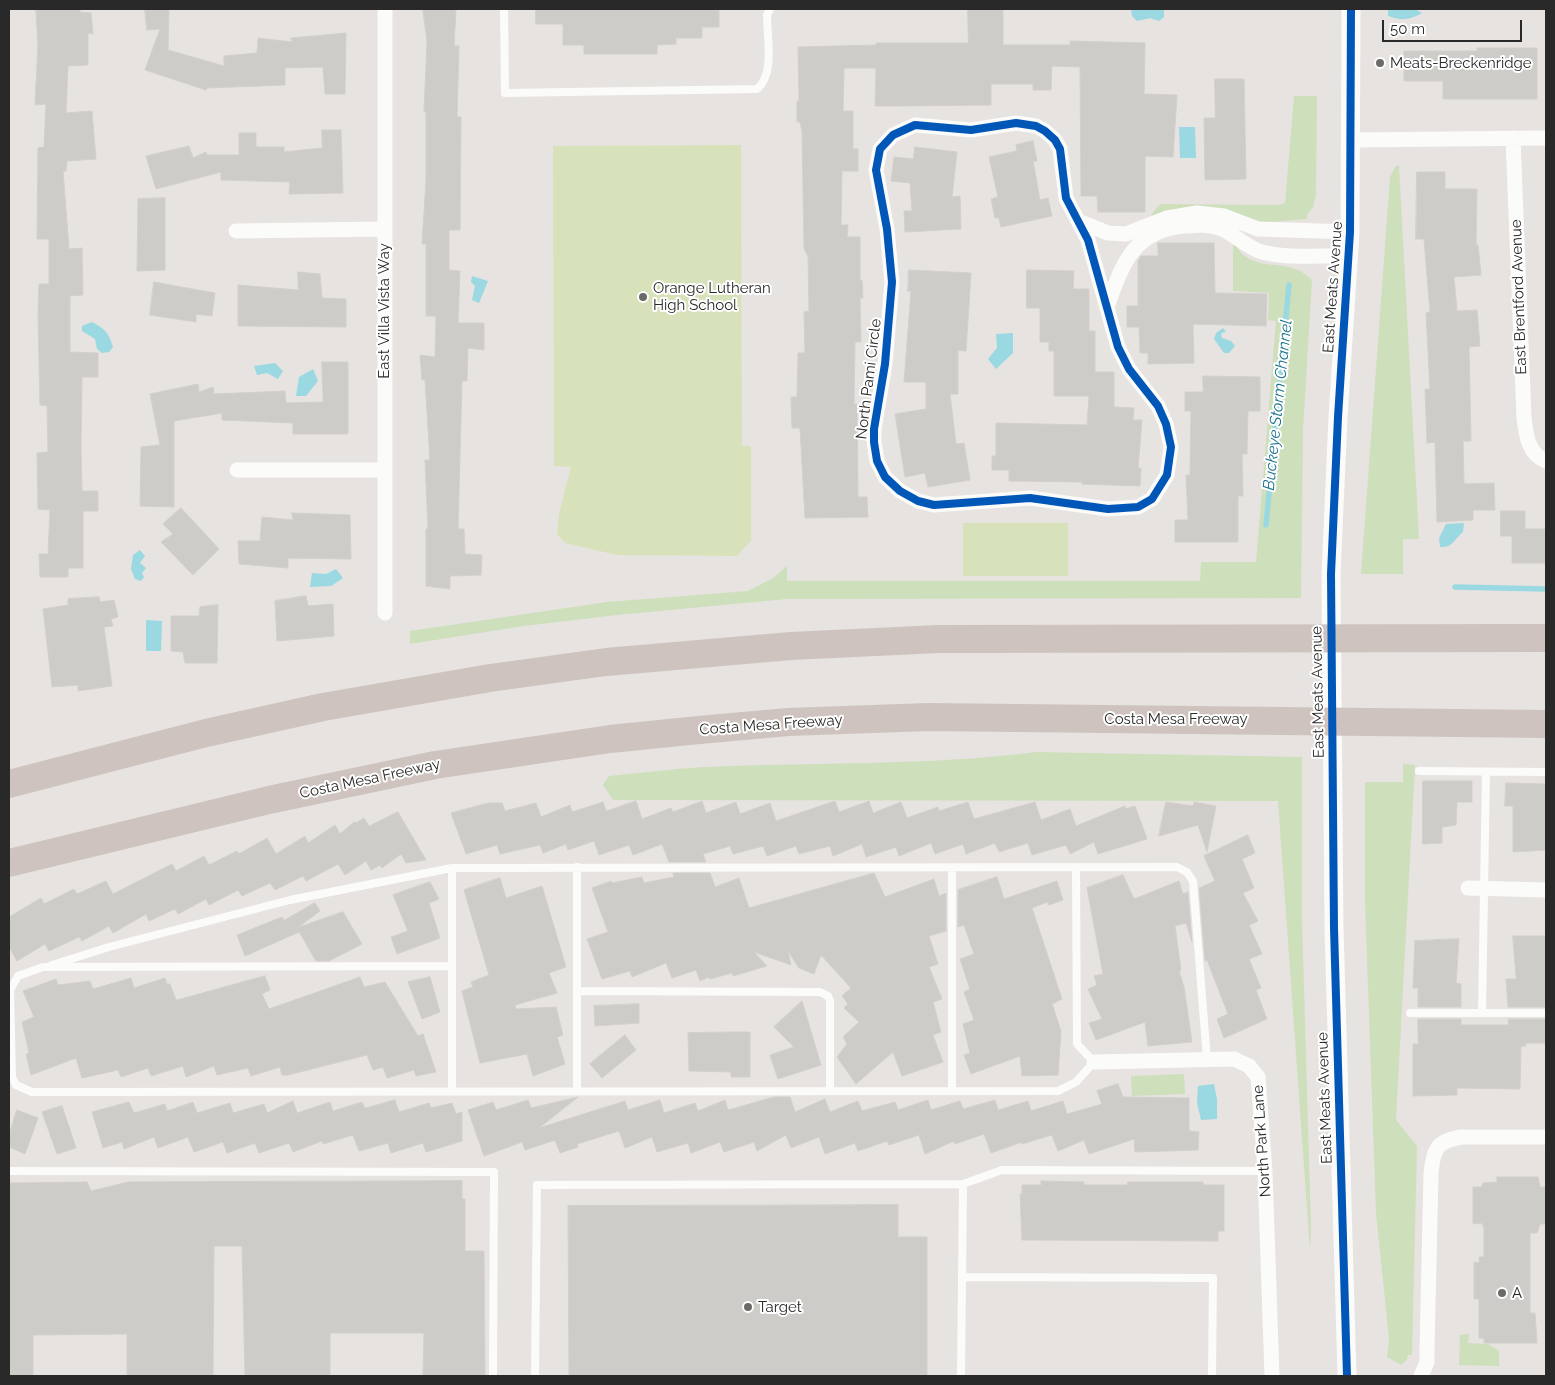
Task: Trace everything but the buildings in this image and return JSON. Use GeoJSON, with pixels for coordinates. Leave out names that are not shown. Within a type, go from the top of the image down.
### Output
{"type":"FeatureCollection","features":[{"type":"Feature","properties":{"kind":"highway"},"geometry":{"type":"LineString","coordinates":[[9,784],[206,733],[323,707],[490,678],[606,662],[791,646],[939,639],[1546,638]]}},
{"type":"Feature","properties":{"kind":"highway","name":"Costa Mesa Freeway"},"geometry":{"type":"LineString","coordinates":[[9,863],[269,800],[435,765],[592,742],[699,730],[788,722],[929,717],[1546,724]]}},
{"type":"Feature","properties":{"kind":"street","name":"East Villa Vista Way"},"geometry":{"type":"LineString","coordinates":[[384,613],[385,9]]}},
{"type":"Feature","properties":{"kind":"street","name":"East Meats Avenue"},"geometry":{"type":"LineString","coordinates":[[1347,1376],[1334,928],[1331,574],[1338,417],[1350,232],[1352,140],[1351,9]]}},
{"type":"Feature","properties":{"kind":"street","name":"North Pami Circle"},"geometry":{"type":"LineString","coordinates":[[1016,123],[1036,126],[1055,140],[1060,149],[1066,198],[1088,240],[1107,307],[1123,358],[1158,406],[1168,434],[1171,456],[1167,475],[1152,499],[1138,507],[1118,510],[1030,498],[934,505],[908,497],[885,477],[877,461],[874,442],[892,299],[890,254],[876,170],[880,149],[900,130],[915,125],[971,130],[1016,123]]}},
{"type":"Feature","properties":{"kind":"street","name":"East Brentford Avenue"},"geometry":{"type":"LineString","coordinates":[[1513,138],[1524,418],[1529,445],[1540,458]]}},
{"type":"Feature","properties":{"kind":"street"},"geometry":{"type":"LineString","coordinates":[[1352,140],[1546,138]]}},
{"type":"Feature","properties":{"kind":"street"},"geometry":{"type":"LineString","coordinates":[[1078,221],[1108,233],[1126,234],[1167,218],[1197,213],[1224,216],[1258,229],[1350,232]]}},
{"type":"Feature","properties":{"kind":"street"},"geometry":{"type":"LineString","coordinates":[[1107,307],[1120,271],[1132,250],[1155,233],[1175,227],[1215,226],[1224,229],[1253,249],[1270,254],[1349,256]]}},
{"type":"Feature","properties":{"kind":"street"},"geometry":{"type":"LineString","coordinates":[[236,230],[384,230]]}},
{"type":"Feature","properties":{"kind":"street"},"geometry":{"type":"LineString","coordinates":[[237,470],[383,470]]}},
{"type":"Feature","properties":{"kind":"street"},"geometry":{"type":"LineString","coordinates":[[1468,888],[1546,890]]}},
{"type":"Feature","properties":{"kind":"street","name":"North Park Lane"},"geometry":{"type":"LineString","coordinates":[[1094,1062],[1234,1059],[1249,1066],[1258,1077],[1265,1171],[1272,1376]]}},
{"type":"Feature","properties":{"kind":"street"},"geometry":{"type":"LineString","coordinates":[[1421,1376],[1427,1356],[1431,1174],[1432,1159],[1436,1149],[1448,1139],[1461,1137],[1546,1137]]}},
{"type":"Feature","properties":{"kind":"lane"},"geometry":{"type":"LineString","coordinates":[[504,9],[505,93],[757,89],[764,83],[767,73],[767,15],[770,9]]}},
{"type":"Feature","properties":{"kind":"lane"},"geometry":{"type":"LineString","coordinates":[[1420,771],[1546,772]]}},
{"type":"Feature","properties":{"kind":"lane"},"geometry":{"type":"LineString","coordinates":[[1482,1013],[1486,772]]}},
{"type":"Feature","properties":{"kind":"lane"},"geometry":{"type":"LineString","coordinates":[[1076,868],[1077,1044],[1094,1062],[1076,1082],[1058,1091],[452,1090],[32,1092],[23,1090],[16,1085],[12,1077],[10,990],[18,976],[109,947],[290,900],[452,868],[1177,867],[1187,872],[1193,881],[1207,1060]]}},
{"type":"Feature","properties":{"kind":"lane"},"geometry":{"type":"LineString","coordinates":[[452,868],[452,1090]]}},
{"type":"Feature","properties":{"kind":"lane"},"geometry":{"type":"LineString","coordinates":[[577,868],[577,1091]]}},
{"type":"Feature","properties":{"kind":"lane"},"geometry":{"type":"LineString","coordinates":[[952,868],[952,1090]]}},
{"type":"Feature","properties":{"kind":"lane"},"geometry":{"type":"LineString","coordinates":[[43,967],[452,966]]}},
{"type":"Feature","properties":{"kind":"lane"},"geometry":{"type":"LineString","coordinates":[[577,991],[820,992],[828,996],[830,1001],[830,1090]]}},
{"type":"Feature","properties":{"kind":"lane"},"geometry":{"type":"LineString","coordinates":[[1410,1013],[1546,1013]]}},
{"type":"Feature","properties":{"kind":"lane"},"geometry":{"type":"LineString","coordinates":[[535,1376],[536,1185],[963,1184],[1002,1170],[1265,1171]]}},
{"type":"Feature","properties":{"kind":"lane"},"geometry":{"type":"LineString","coordinates":[[9,1171],[494,1172],[494,1376]]}},
{"type":"Feature","properties":{"kind":"lane"},"geometry":{"type":"LineString","coordinates":[[961,1376],[963,1184]]}},
{"type":"Feature","properties":{"kind":"lane"},"geometry":{"type":"LineString","coordinates":[[962,1277],[1213,1278],[1212,1376]]}},
{"type":"Feature","properties":{"kind":"green space"},"geometry":{"type":"Polygon","coordinates":[[[1294,96],[1317,96],[1316,194],[1313,207],[1307,215],[1307,219],[1271,222],[1154,217],[1151,215],[1160,204],[1279,205],[1285,203],[1294,96]]]}},
{"type":"Feature","properties":{"kind":"green space"},"geometry":{"type":"Polygon","coordinates":[[[741,145],[742,446],[751,446],[751,541],[737,556],[617,555],[565,543],[557,534],[559,514],[571,467],[554,466],[553,146],[741,145]]]}},
{"type":"Feature","properties":{"kind":"green space"},"geometry":{"type":"Polygon","coordinates":[[[1399,165],[1419,539],[1403,539],[1403,574],[1361,574],[1390,177],[1395,167],[1399,165]]]}},
{"type":"Feature","properties":{"kind":"green space"},"geometry":{"type":"Polygon","coordinates":[[[1233,242],[1246,257],[1263,263],[1296,269],[1312,280],[1303,430],[1301,598],[787,599],[524,626],[410,644],[410,631],[607,602],[748,591],[773,578],[787,566],[787,581],[1200,581],[1201,562],[1256,562],[1276,321],[1268,320],[1269,293],[1233,291],[1233,242]]]}},
{"type":"Feature","properties":{"kind":"green space"},"geometry":{"type":"Polygon","coordinates":[[[963,523],[1068,523],[1068,576],[963,576],[963,523]]]}},
{"type":"Feature","properties":{"kind":"green space"},"geometry":{"type":"Polygon","coordinates":[[[1036,752],[1302,757],[1302,919],[1311,1227],[1310,1251],[1278,801],[613,800],[603,785],[609,776],[692,768],[746,765],[912,762],[1036,752]]]}},
{"type":"Feature","properties":{"kind":"green space"},"geometry":{"type":"Polygon","coordinates":[[[1403,764],[1415,765],[1396,1120],[1417,1146],[1412,1355],[1408,1355],[1401,1365],[1387,1357],[1389,1339],[1376,1213],[1365,902],[1365,782],[1403,782],[1403,764]]]}},
{"type":"Feature","properties":{"kind":"green space"},"geometry":{"type":"Polygon","coordinates":[[[1184,1074],[1185,1094],[1132,1096],[1131,1076],[1184,1074]]]}},
{"type":"Feature","properties":{"kind":"green space"},"geometry":{"type":"Polygon","coordinates":[[[1469,1334],[1468,1343],[1488,1344],[1499,1351],[1499,1366],[1459,1365],[1460,1335],[1469,1334]]]}},
{"type":"Feature","properties":{"kind":"water"},"geometry":{"type":"Polygon","coordinates":[[[1134,9],[1161,9],[1164,10],[1164,17],[1159,21],[1150,18],[1137,21],[1132,16],[1131,11],[1134,9]]]}},
{"type":"Feature","properties":{"kind":"water"},"geometry":{"type":"Polygon","coordinates":[[[1388,9],[1415,9],[1422,13],[1409,18],[1397,19],[1388,16],[1388,9]]]}},
{"type":"Feature","properties":{"kind":"water"},"geometry":{"type":"Polygon","coordinates":[[[1179,127],[1195,127],[1196,158],[1180,158],[1179,127]]]}},
{"type":"Feature","properties":{"kind":"water"},"geometry":{"type":"Polygon","coordinates":[[[472,276],[488,281],[479,303],[472,300],[475,286],[471,282],[472,276]]]}},
{"type":"Feature","properties":{"kind":"water"},"geometry":{"type":"Polygon","coordinates":[[[92,322],[103,329],[110,338],[113,347],[109,352],[102,353],[97,349],[95,339],[82,331],[82,326],[92,322]]]}},
{"type":"Feature","properties":{"kind":"water"},"geometry":{"type":"Polygon","coordinates":[[[1223,328],[1226,332],[1221,333],[1222,338],[1231,341],[1235,346],[1229,353],[1224,353],[1214,339],[1216,333],[1223,328]]]}},
{"type":"Feature","properties":{"kind":"water"},"geometry":{"type":"Polygon","coordinates":[[[1013,333],[1013,353],[996,369],[988,359],[997,348],[996,334],[1013,333]]]}},
{"type":"Feature","properties":{"kind":"water"},"geometry":{"type":"Polygon","coordinates":[[[275,363],[283,371],[278,379],[267,373],[257,375],[254,366],[275,363]]]}},
{"type":"Feature","properties":{"kind":"water"},"geometry":{"type":"Polygon","coordinates":[[[313,369],[318,381],[306,396],[296,396],[299,377],[313,369]]]}},
{"type":"Feature","properties":{"kind":"water"},"geometry":{"type":"Polygon","coordinates":[[[1464,523],[1463,532],[1453,542],[1448,546],[1440,547],[1439,538],[1446,524],[1464,523]]]}},
{"type":"Feature","properties":{"kind":"water"},"geometry":{"type":"Polygon","coordinates":[[[140,550],[145,556],[140,563],[146,568],[142,573],[144,577],[141,581],[135,579],[131,569],[133,555],[140,550]]]}},
{"type":"Feature","properties":{"kind":"water"},"geometry":{"type":"Polygon","coordinates":[[[336,569],[343,578],[331,586],[310,587],[312,573],[326,574],[336,569]]]}},
{"type":"Feature","properties":{"kind":"water"},"geometry":{"type":"Polygon","coordinates":[[[146,620],[162,621],[161,651],[146,651],[146,620]]]}},
{"type":"Feature","properties":{"kind":"water"},"geometry":{"type":"Polygon","coordinates":[[[1214,1084],[1217,1099],[1217,1119],[1201,1120],[1197,1103],[1198,1086],[1214,1084]]]}},
{"type":"Feature","properties":{"kind":"waterway","name":"Buckeye Storm Channel"},"geometry":{"type":"LineString","coordinates":[[1266,525],[1289,285]]}},
{"type":"Feature","properties":{"kind":"waterway","name":"Buckeye Storm Channel"},"geometry":{"type":"LineString","coordinates":[[1455,587],[1546,589]]}},
{"type":"Feature","properties":{"kind":"cycle path"},"geometry":{"type":"LineString","coordinates":[[1347,1376],[1334,928],[1331,574],[1338,417],[1350,232],[1351,9]]}},
{"type":"Feature","properties":{"kind":"cycle path"},"geometry":{"type":"LineString","coordinates":[[1016,123],[1036,126],[1045,131],[1055,140],[1060,149],[1066,198],[1088,240],[1118,347],[1129,369],[1158,406],[1166,424],[1171,447],[1167,475],[1152,499],[1138,507],[1108,509],[1030,498],[934,505],[918,501],[900,491],[885,477],[877,461],[874,429],[885,364],[892,282],[887,229],[876,170],[880,149],[893,135],[915,125],[971,130],[1016,123]]}},
{"type":"Feature","properties":{"kind":"place","name":"Meats-Breckenridge"},"geometry":{"type":"Point","coordinates":[1380,63]}},
{"type":"Feature","properties":{"kind":"place","name":"Orange Lutheran High School"},"geometry":{"type":"Point","coordinates":[643,297]}},
{"type":"Feature","properties":{"kind":"place","name":"A"},"geometry":{"type":"Point","coordinates":[1502,1293]}},
{"type":"Feature","properties":{"kind":"place","name":"Target"},"geometry":{"type":"Point","coordinates":[748,1307]}}]}
